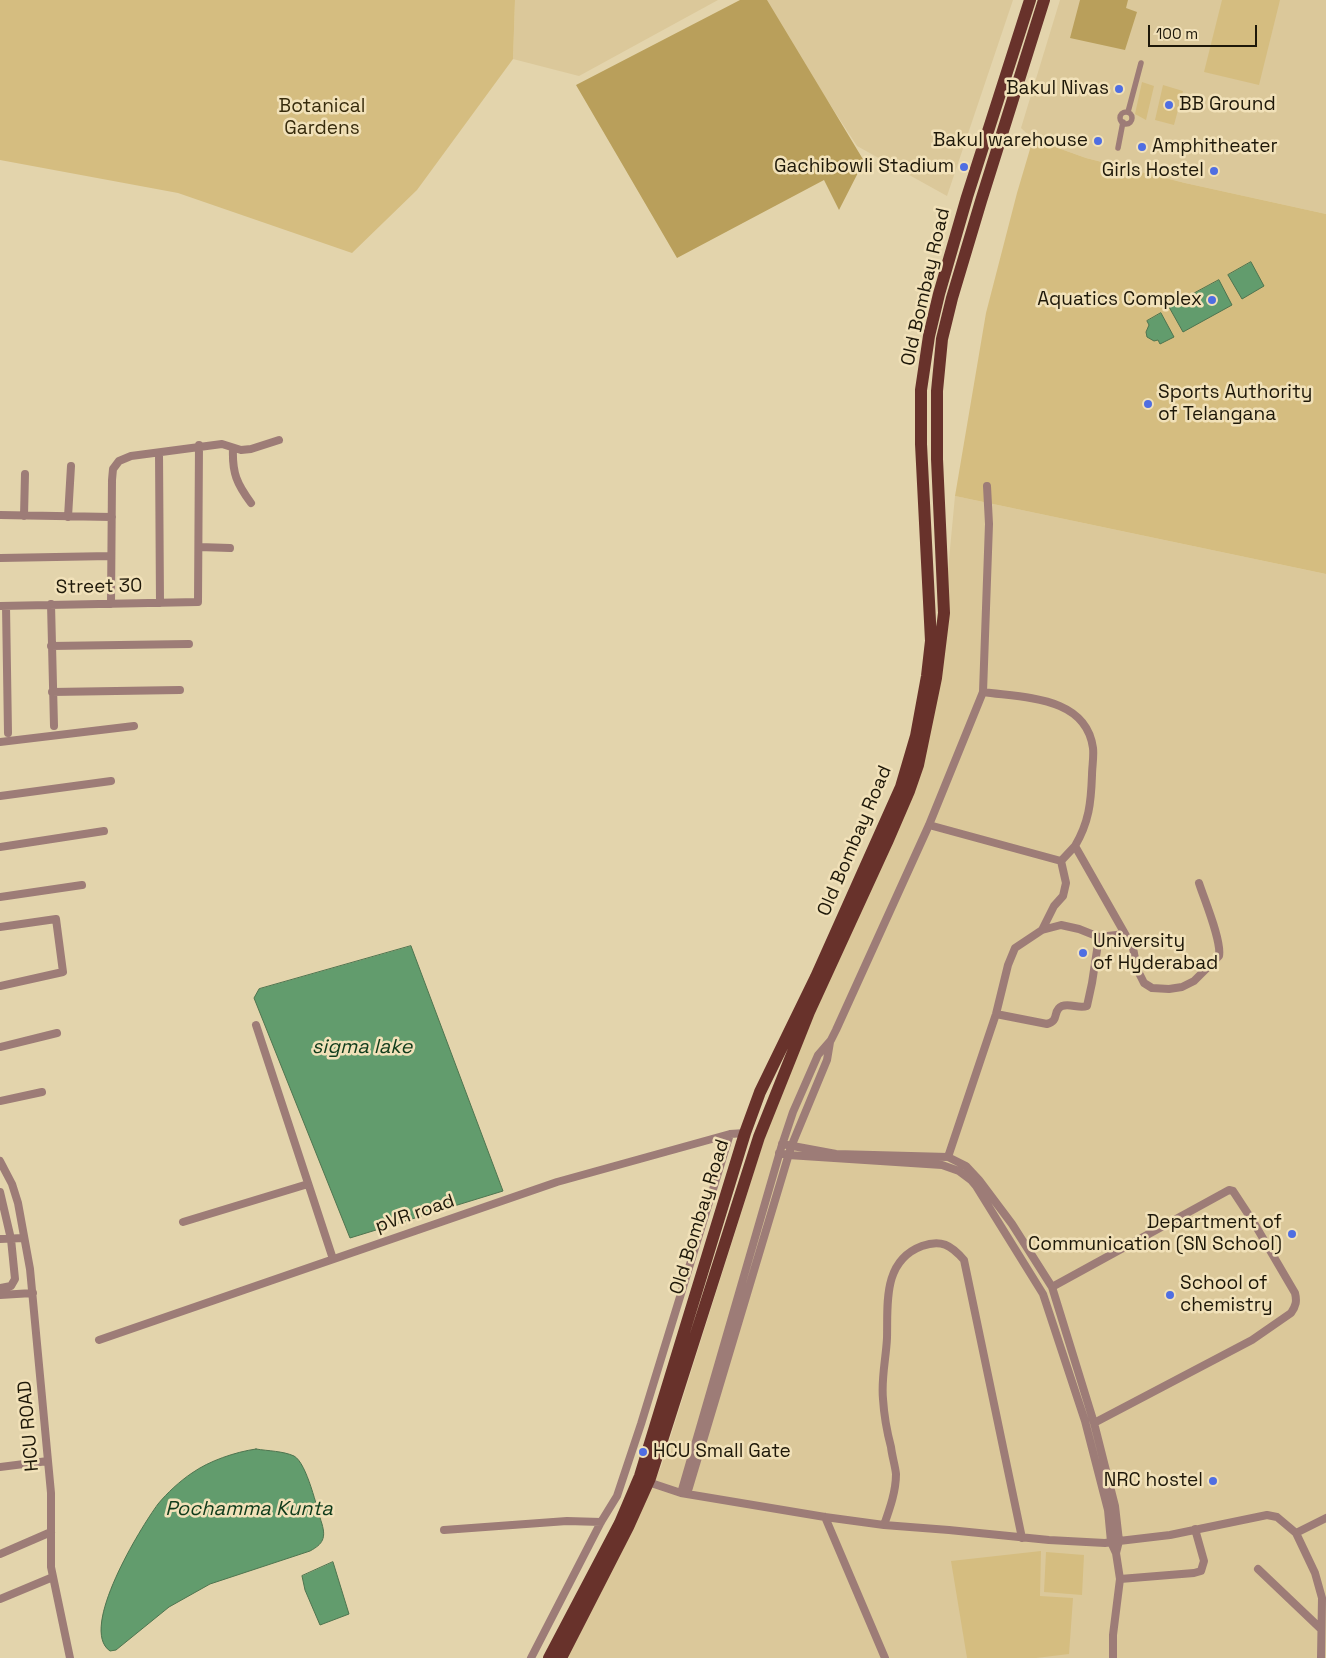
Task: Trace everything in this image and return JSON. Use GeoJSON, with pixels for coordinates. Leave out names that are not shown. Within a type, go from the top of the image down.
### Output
{"type":"FeatureCollection","features":[{"type":"Feature","properties":{"kind":"main road","name":"Old Bombay Road"},"geometry":{"type":"LineString","coordinates":[[549,1658],[620,1522],[640,1476],[745,1133],[760,1092],[816,977],[901,787],[916,736],[927,676],[931,641],[922,458],[921,390],[929,336],[939,294],[982,148],[1030,0]]}},
{"type":"Feature","properties":{"kind":"main road","name":"Old Bombay Road"},"geometry":{"type":"LineString","coordinates":[[561,1658],[628,1527],[648,1482],[759,1137],[809,1012],[825,981],[891,834],[918,765],[936,678],[944,613],[937,391],[942,339],[955,289],[1044,0]]}},
{"type":"Feature","properties":{"kind":"main road"},"geometry":{"type":"LineString","coordinates":[[982,148],[996,153]]}},
{"type":"Feature","properties":{"kind":"street"},"geometry":{"type":"LineString","coordinates":[[1118,148],[1123,122],[1121,115],[1128,112],[1141,63]]}},
{"type":"Feature","properties":{"kind":"street"},"geometry":{"type":"LineString","coordinates":[[111,604],[112,480],[113,469],[119,460],[131,456],[222,444],[233,449],[251,449],[279,440]]}},
{"type":"Feature","properties":{"kind":"street"},"geometry":{"type":"LineString","coordinates":[[199,446],[199,547],[230,548]]}},
{"type":"Feature","properties":{"kind":"street"},"geometry":{"type":"LineString","coordinates":[[233,449],[236,480],[251,503]]}},
{"type":"Feature","properties":{"kind":"street"},"geometry":{"type":"LineString","coordinates":[[159,453],[160,603]]}},
{"type":"Feature","properties":{"kind":"street"},"geometry":{"type":"LineString","coordinates":[[68,517],[71,466]]}},
{"type":"Feature","properties":{"kind":"street"},"geometry":{"type":"LineString","coordinates":[[24,516],[25,474]]}},
{"type":"Feature","properties":{"kind":"street"},"geometry":{"type":"LineString","coordinates":[[684,1493],[787,1149],[794,1112],[818,1055],[831,1040],[884,926],[929,825],[983,692],[989,524],[987,486]]}},
{"type":"Feature","properties":{"kind":"street"},"geometry":{"type":"LineString","coordinates":[[0,515],[112,517]]}},
{"type":"Feature","properties":{"kind":"street","name":"Street 30"},"geometry":{"type":"LineString","coordinates":[[3,606],[198,602],[199,547]]}},
{"type":"Feature","properties":{"kind":"street"},"geometry":{"type":"LineString","coordinates":[[0,558],[111,556]]}},
{"type":"Feature","properties":{"kind":"street"},"geometry":{"type":"LineString","coordinates":[[51,604],[54,726]]}},
{"type":"Feature","properties":{"kind":"street"},"geometry":{"type":"LineString","coordinates":[[3,606],[8,733]]}},
{"type":"Feature","properties":{"kind":"street"},"geometry":{"type":"LineString","coordinates":[[51,646],[189,644]]}},
{"type":"Feature","properties":{"kind":"street"},"geometry":{"type":"LineString","coordinates":[[52,692],[180,690]]}},
{"type":"Feature","properties":{"kind":"street"},"geometry":{"type":"LineString","coordinates":[[983,692],[1049,702],[1071,710],[1085,725],[1092,748],[1091,803],[1084,830],[1075,846],[1061,861]]}},
{"type":"Feature","properties":{"kind":"street"},"geometry":{"type":"LineString","coordinates":[[0,742],[134,726]]}},
{"type":"Feature","properties":{"kind":"street"},"geometry":{"type":"LineString","coordinates":[[0,796],[111,782]]}},
{"type":"Feature","properties":{"kind":"street"},"geometry":{"type":"LineString","coordinates":[[929,825],[1061,861]]}},
{"type":"Feature","properties":{"kind":"street"},"geometry":{"type":"LineString","coordinates":[[0,847],[104,831]]}},
{"type":"Feature","properties":{"kind":"street"},"geometry":{"type":"LineString","coordinates":[[1075,846],[1125,934],[1144,983],[1152,988],[1169,989],[1182,987],[1194,981],[1219,956],[1220,952],[1198,883]]}},
{"type":"Feature","properties":{"kind":"street"},"geometry":{"type":"LineString","coordinates":[[1042,930],[1054,906],[1063,896],[1066,883],[1061,861]]}},
{"type":"Feature","properties":{"kind":"street"},"geometry":{"type":"LineString","coordinates":[[0,897],[82,886]]}},
{"type":"Feature","properties":{"kind":"street"},"geometry":{"type":"LineString","coordinates":[[0,927],[56,919],[64,972],[0,986]]}},
{"type":"Feature","properties":{"kind":"street"},"geometry":{"type":"LineString","coordinates":[[948,1157],[996,1014],[1015,948],[1042,930],[1061,925],[1079,929],[1099,937],[1125,934]]}},
{"type":"Feature","properties":{"kind":"street"},"geometry":{"type":"LineString","coordinates":[[996,1014],[1050,1024],[1054,1020],[1057,1011],[1064,1005],[1080,1008],[1087,1006],[1099,937]]}},
{"type":"Feature","properties":{"kind":"street"},"geometry":{"type":"LineString","coordinates":[[256,1025],[333,1259]]}},
{"type":"Feature","properties":{"kind":"street"},"geometry":{"type":"LineString","coordinates":[[0,1047],[57,1033]]}},
{"type":"Feature","properties":{"kind":"street"},"geometry":{"type":"LineString","coordinates":[[0,1101],[42,1092]]}},
{"type":"Feature","properties":{"kind":"street","name":"pVR road"},"geometry":{"type":"LineString","coordinates":[[99,1340],[557,1182],[730,1134],[745,1133]]}},
{"type":"Feature","properties":{"kind":"street"},"geometry":{"type":"LineString","coordinates":[[531,1658],[601,1522],[617,1496],[730,1134]]}},
{"type":"Feature","properties":{"kind":"street"},"geometry":{"type":"LineString","coordinates":[[684,1493],[780,1153],[787,1149],[836,1154],[948,1157],[966,1166],[979,1180],[1012,1224],[1052,1287],[1094,1423],[1115,1506],[1115,1542],[1120,1579],[1113,1658]]}},
{"type":"Feature","properties":{"kind":"street"},"geometry":{"type":"LineString","coordinates":[[787,1149],[942,1165],[959,1171],[971,1180],[989,1205],[1043,1294],[1085,1421],[1115,1542]]}},
{"type":"Feature","properties":{"kind":"street","name":"HCU ROAD"},"geometry":{"type":"LineString","coordinates":[[0,1161],[18,1203],[33,1293],[51,1494],[51,1567],[70,1658]]}},
{"type":"Feature","properties":{"kind":"street"},"geometry":{"type":"LineString","coordinates":[[183,1222],[308,1184]]}},
{"type":"Feature","properties":{"kind":"street"},"geometry":{"type":"LineString","coordinates":[[0,1288],[11,1286],[15,1279],[11,1238],[0,1192],[14,1190]]}},
{"type":"Feature","properties":{"kind":"street"},"geometry":{"type":"LineString","coordinates":[[1052,1287],[1229,1190],[1233,1191],[1254,1223],[1297,1300],[1291,1313],[1252,1340],[1094,1423]]}},
{"type":"Feature","properties":{"kind":"street"},"geometry":{"type":"LineString","coordinates":[[0,1239],[24,1238]]}},
{"type":"Feature","properties":{"kind":"street"},"geometry":{"type":"LineString","coordinates":[[884,1525],[894,1491],[896,1472],[883,1399],[883,1370],[887,1340],[889,1286],[898,1263],[916,1248],[933,1242],[954,1249],[964,1260],[1022,1538]]}},
{"type":"Feature","properties":{"kind":"street"},"geometry":{"type":"LineString","coordinates":[[0,1295],[33,1293]]}},
{"type":"Feature","properties":{"kind":"street"},"geometry":{"type":"LineString","coordinates":[[0,1467],[48,1461]]}},
{"type":"Feature","properties":{"kind":"street"},"geometry":{"type":"LineString","coordinates":[[648,1482],[684,1493],[825,1517],[884,1525],[1049,1540],[1115,1542],[1170,1535],[1267,1515],[1277,1517],[1296,1533],[1316,1573],[1324,1612],[1321,1629],[1321,1658]]}},
{"type":"Feature","properties":{"kind":"street"},"geometry":{"type":"LineString","coordinates":[[825,1517],[885,1658]]}},
{"type":"Feature","properties":{"kind":"street"},"geometry":{"type":"LineString","coordinates":[[1296,1533],[1326,1518]]}},
{"type":"Feature","properties":{"kind":"street"},"geometry":{"type":"LineString","coordinates":[[444,1530],[567,1521],[601,1522]]}},
{"type":"Feature","properties":{"kind":"street"},"geometry":{"type":"LineString","coordinates":[[1120,1579],[1194,1573],[1201,1570],[1204,1561],[1195,1529]]}},
{"type":"Feature","properties":{"kind":"street"},"geometry":{"type":"LineString","coordinates":[[0,1554],[51,1532]]}},
{"type":"Feature","properties":{"kind":"street"},"geometry":{"type":"LineString","coordinates":[[1258,1569],[1321,1629]]}},
{"type":"Feature","properties":{"kind":"street"},"geometry":{"type":"LineString","coordinates":[[0,1599],[53,1578]]}},
{"type":"Feature","properties":{"kind":"shaded area"},"geometry":{"type":"Polygon","coordinates":[[[515,0],[718,0],[579,76],[513,59],[515,0]]]}},
{"type":"Feature","properties":{"kind":"shaded area"},"geometry":{"type":"Polygon","coordinates":[[[740,0],[767,0],[864,161],[839,210],[824,180],[677,258],[576,85],[740,0]]]}},
{"type":"Feature","properties":{"kind":"shaded area"},"geometry":{"type":"Polygon","coordinates":[[[762,0],[1013,0],[947,196],[857,146],[762,0]]]}},
{"type":"Feature","properties":{"kind":"shaded area"},"geometry":{"type":"Polygon","coordinates":[[[1060,0],[1326,0],[1326,214],[1185,183],[1086,158],[1033,139],[1021,128],[1060,0]]]}},
{"type":"Feature","properties":{"kind":"shaded area"},"geometry":{"type":"Polygon","coordinates":[[[1080,0],[1128,0],[1126,8],[1137,12],[1125,50],[1070,38],[1080,0]]]}},
{"type":"Feature","properties":{"kind":"shaded area","name":"University of Hyderabad"},"geometry":{"type":"Polygon","coordinates":[[[955,496],[1326,574],[1326,1658],[567,1658],[661,1467],[772,1115],[909,791],[944,613],[955,496]]]}},
{"type":"Feature","properties":{"kind":"green space","name":"Botanical Gardens"},"geometry":{"type":"Polygon","coordinates":[[[0,0],[515,0],[513,59],[417,190],[352,253],[178,193],[0,160],[0,0]]]}},
{"type":"Feature","properties":{"kind":"green space"},"geometry":{"type":"Polygon","coordinates":[[[1222,0],[1280,0],[1259,85],[1204,72],[1222,0]]]}},
{"type":"Feature","properties":{"kind":"green space"},"geometry":{"type":"Polygon","coordinates":[[[1142,82],[1154,86],[1146,120],[1135,114],[1142,82]]]}},
{"type":"Feature","properties":{"kind":"green space","name":"BB Ground"},"geometry":{"type":"Polygon","coordinates":[[[1163,85],[1183,91],[1174,125],[1155,120],[1163,85]]]}},
{"type":"Feature","properties":{"kind":"green space","name":"Sports Authority of Telangana"},"geometry":{"type":"Polygon","coordinates":[[[1033,139],[1086,158],[1185,183],[1326,214],[1326,574],[955,496],[986,313],[1033,139]]]}},
{"type":"Feature","properties":{"kind":"green space"},"geometry":{"type":"Polygon","coordinates":[[[1041,1551],[1040,1596],[1073,1598],[1069,1654],[1036,1658],[967,1658],[951,1561],[1041,1551]]]}},
{"type":"Feature","properties":{"kind":"green space"},"geometry":{"type":"Polygon","coordinates":[[[1046,1552],[1084,1555],[1082,1595],[1044,1592],[1046,1552]]]}},
{"type":"Feature","properties":{"kind":"water"},"geometry":{"type":"Polygon","coordinates":[[[1251,262],[1264,286],[1242,299],[1228,275],[1251,262]]]}},
{"type":"Feature","properties":{"kind":"water"},"geometry":{"type":"Polygon","coordinates":[[[1219,280],[1232,305],[1183,332],[1169,307],[1219,280]]]}},
{"type":"Feature","properties":{"kind":"water"},"geometry":{"type":"Polygon","coordinates":[[[1161,313],[1174,337],[1160,344],[1158,340],[1154,341],[1147,337],[1146,332],[1149,325],[1147,321],[1161,313]]]}},
{"type":"Feature","properties":{"kind":"water","name":"sigma lake"},"geometry":{"type":"Polygon","coordinates":[[[411,946],[503,1191],[350,1238],[254,998],[259,989],[411,946]]]}},
{"type":"Feature","properties":{"kind":"water","name":"Pochamma Kunta"},"geometry":{"type":"Polygon","coordinates":[[[256,1449],[285,1453],[299,1460],[307,1477],[322,1524],[324,1533],[321,1543],[310,1551],[210,1584],[169,1607],[116,1650],[110,1651],[102,1639],[102,1622],[107,1601],[127,1555],[158,1504],[178,1483],[206,1465],[240,1452],[256,1449]]]}},
{"type":"Feature","properties":{"kind":"water"},"geometry":{"type":"Polygon","coordinates":[[[333,1562],[349,1614],[320,1625],[305,1590],[302,1576],[333,1562]]]}},
{"type":"Feature","properties":{"kind":"place","name":"Bakul Nivas"},"geometry":{"type":"Point","coordinates":[1119,89]}},
{"type":"Feature","properties":{"kind":"place","name":"BB Ground"},"geometry":{"type":"Point","coordinates":[1169,105]}},
{"type":"Feature","properties":{"kind":"place","name":"Bakul warehouse"},"geometry":{"type":"Point","coordinates":[1098,141]}},
{"type":"Feature","properties":{"kind":"place","name":"Amphitheater"},"geometry":{"type":"Point","coordinates":[1142,147]}},
{"type":"Feature","properties":{"kind":"place","name":"Gachibowli Stadium"},"geometry":{"type":"Point","coordinates":[964,167]}},
{"type":"Feature","properties":{"kind":"place","name":"Girls Hostel"},"geometry":{"type":"Point","coordinates":[1214,171]}},
{"type":"Feature","properties":{"kind":"place","name":"Aquatics Complex"},"geometry":{"type":"Point","coordinates":[1212,300]}},
{"type":"Feature","properties":{"kind":"place","name":"Sports Authority of Telangana"},"geometry":{"type":"Point","coordinates":[1148,404]}},
{"type":"Feature","properties":{"kind":"place","name":"University of Hyderabad"},"geometry":{"type":"Point","coordinates":[1083,953]}},
{"type":"Feature","properties":{"kind":"place","name":"Department of Communication (SN School)"},"geometry":{"type":"Point","coordinates":[1292,1234]}},
{"type":"Feature","properties":{"kind":"place","name":"School of chemistry"},"geometry":{"type":"Point","coordinates":[1170,1295]}},
{"type":"Feature","properties":{"kind":"place","name":"HCU Small Gate"},"geometry":{"type":"Point","coordinates":[643,1452]}},
{"type":"Feature","properties":{"kind":"place","name":"NRC hostel"},"geometry":{"type":"Point","coordinates":[1213,1481]}}]}
